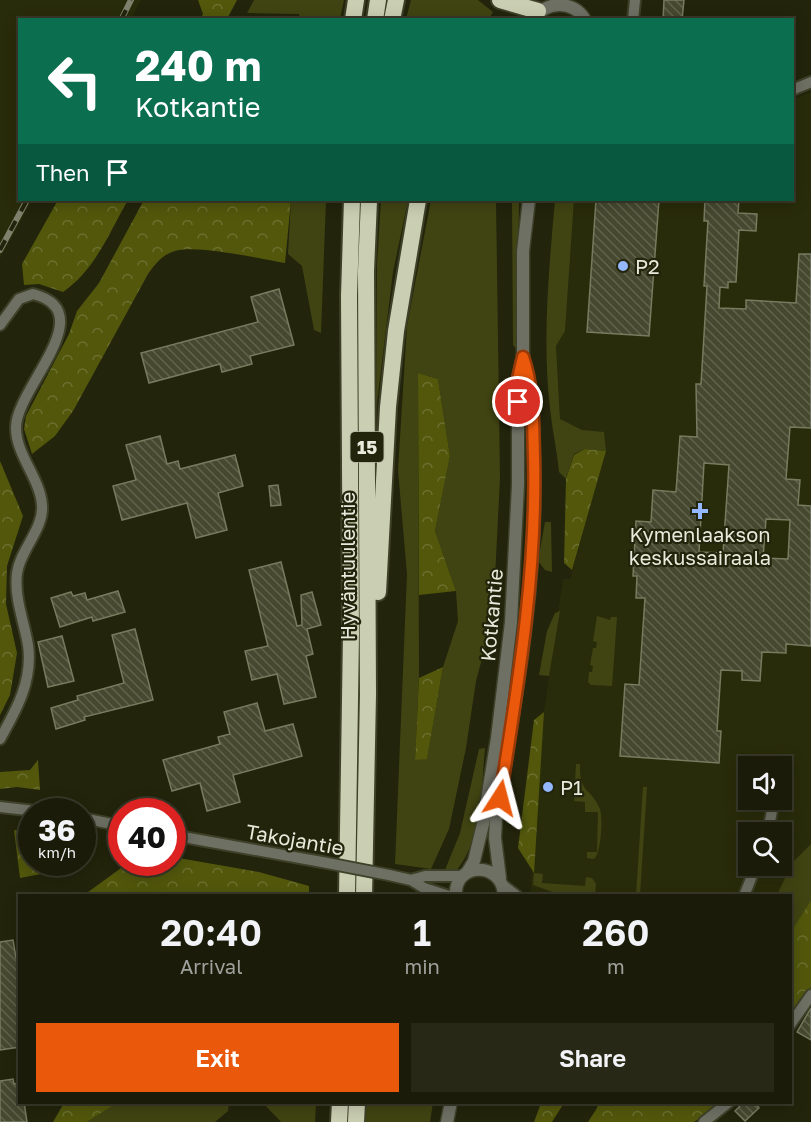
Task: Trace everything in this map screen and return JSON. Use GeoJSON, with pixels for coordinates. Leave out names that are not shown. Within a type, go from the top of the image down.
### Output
{"type":"FeatureCollection","features":[{"type":"Feature","properties":{"kind":"highway"},"geometry":{"type":"LineString","coordinates":[[353,18],[356,0]]}},
{"type":"Feature","properties":{"kind":"highway"},"geometry":{"type":"LineString","coordinates":[[375,18],[378,0]]}},
{"type":"Feature","properties":{"kind":"highway"},"geometry":{"type":"LineString","coordinates":[[392,18],[396,0]]}},
{"type":"Feature","properties":{"kind":"highway"},"geometry":{"type":"LineString","coordinates":[[500,0],[536,15]]}},
{"type":"Feature","properties":{"kind":"highway"},"geometry":{"type":"LineString","coordinates":[[342,201],[349,296]]}},
{"type":"Feature","properties":{"kind":"highway","name":"Hyväntuulentie"},"geometry":{"type":"LineString","coordinates":[[347,894],[351,634],[349,296],[352,201]]}},
{"type":"Feature","properties":{"kind":"highway","name":"Hyväntuulentie"},"geometry":{"type":"LineString","coordinates":[[364,894],[368,694],[366,326],[369,201]]}},
{"type":"Feature","properties":{"kind":"highway"},"geometry":{"type":"LineString","coordinates":[[368,694],[379,579],[388,407],[402,288],[418,201]]}},
{"type":"Feature","properties":{"kind":"highway"},"geometry":{"type":"LineString","coordinates":[[339,1122],[340,1104]]}},
{"type":"Feature","properties":{"kind":"highway"},"geometry":{"type":"LineString","coordinates":[[356,1122],[357,1104]]}},
{"type":"Feature","properties":{"kind":"street"},"geometry":{"type":"LineString","coordinates":[[536,15],[551,2],[559,0],[582,10]]}},
{"type":"Feature","properties":{"kind":"street"},"geometry":{"type":"LineString","coordinates":[[633,18],[634,0]]}},
{"type":"Feature","properties":{"kind":"street"},"geometry":{"type":"LineString","coordinates":[[794,89],[811,82]]}},
{"type":"Feature","properties":{"kind":"street","name":"Kotkantie"},"geometry":{"type":"LineString","coordinates":[[457,894],[465,874],[474,861],[483,824],[507,666],[515,559],[518,379],[523,357],[523,251],[529,201]]}},
{"type":"Feature","properties":{"kind":"street"},"geometry":{"type":"LineString","coordinates":[[0,325],[19,299],[33,294],[52,302],[59,310],[61,322],[55,343],[17,418],[17,438],[42,505],[39,522],[18,571],[18,601],[28,646],[28,673],[23,696],[0,738]]}},
{"type":"Feature","properties":{"kind":"street","name":"Kotkantie"},"geometry":{"type":"LineString","coordinates":[[502,886],[495,838],[496,818],[520,677],[533,562],[534,440],[530,378],[523,357]]}},
{"type":"Feature","properties":{"kind":"street"},"geometry":{"type":"LineString","coordinates":[[0,807],[18,809]]}},
{"type":"Feature","properties":{"kind":"street","name":"Takojantie"},"geometry":{"type":"LineString","coordinates":[[186,838],[389,875],[411,880],[424,888],[443,894]]}},
{"type":"Feature","properties":{"kind":"street"},"geometry":{"type":"LineString","coordinates":[[465,874],[489,871],[502,886]]}},
{"type":"Feature","properties":{"kind":"street","name":"Takojantie"},"geometry":{"type":"LineString","coordinates":[[411,880],[425,876],[465,874]]}},
{"type":"Feature","properties":{"kind":"street"},"geometry":{"type":"LineString","coordinates":[[745,894],[752,876]]}},
{"type":"Feature","properties":{"kind":"street"},"geometry":{"type":"LineString","coordinates":[[792,1022],[811,995]]}},
{"type":"Feature","properties":{"kind":"street"},"geometry":{"type":"LineString","coordinates":[[447,1122],[451,1104]]}},
{"type":"Feature","properties":{"kind":"street"},"geometry":{"type":"LineString","coordinates":[[704,1122],[719,1113],[727,1104]]}},
{"type":"Feature","properties":{"kind":"street"},"geometry":{"type":"LineString","coordinates":[[719,1113],[726,1122]]}},
{"type":"Feature","properties":{"kind":"shaded area"},"geometry":{"type":"Polygon","coordinates":[[[0,0],[141,0],[132,18],[18,18],[18,201],[31,201],[0,259],[0,0]]]}},
{"type":"Feature","properties":{"kind":"shaded area"},"geometry":{"type":"Polygon","coordinates":[[[254,0],[344,0],[340,18],[300,18],[299,14],[247,13],[254,0]]]}},
{"type":"Feature","properties":{"kind":"shaded area"},"geometry":{"type":"Polygon","coordinates":[[[411,0],[478,0],[493,12],[490,18],[406,18],[411,0]]]}},
{"type":"Feature","properties":{"kind":"shaded area","name":"Kymenlaakson keskussairaala"},"geometry":{"type":"Polygon","coordinates":[[[811,92],[811,844],[792,863],[792,822],[738,822],[738,876],[786,876],[777,894],[530,894],[544,712],[563,579],[570,579],[606,451],[582,430],[560,420],[556,346],[565,331],[574,201],[794,201],[794,99],[811,92]]]}},
{"type":"Feature","properties":{"kind":"shaded area"},"geometry":{"type":"Polygon","coordinates":[[[291,201],[326,201],[321,333],[314,330],[302,266],[288,254],[291,201]]]}},
{"type":"Feature","properties":{"kind":"shaded area"},"geometry":{"type":"Polygon","coordinates":[[[381,201],[408,201],[393,272],[376,411],[377,264],[381,201]]]}},
{"type":"Feature","properties":{"kind":"shaded area"},"geometry":{"type":"Polygon","coordinates":[[[431,201],[496,201],[500,478],[493,618],[476,681],[466,748],[449,829],[431,869],[395,864],[407,574],[398,470],[407,326],[431,201]],[[418,373],[419,678],[415,760],[427,758],[443,667],[458,621],[456,591],[435,531],[450,456],[438,379],[418,373]]]}},
{"type":"Feature","properties":{"kind":"shaded area"},"geometry":{"type":"Polygon","coordinates":[[[512,201],[519,201],[517,350],[513,345],[512,201]]]}},
{"type":"Feature","properties":{"kind":"shaded area"},"geometry":{"type":"Polygon","coordinates":[[[555,201],[574,201],[565,331],[556,346],[560,419],[582,430],[604,432],[606,451],[585,449],[574,454],[566,479],[559,472],[548,382],[547,304],[555,201]]]}},
{"type":"Feature","properties":{"kind":"shaded area"},"geometry":{"type":"Polygon","coordinates":[[[545,522],[551,522],[552,572],[545,570],[538,561],[545,522]]]}},
{"type":"Feature","properties":{"kind":"shaded area"},"geometry":{"type":"Polygon","coordinates":[[[560,611],[549,676],[539,675],[547,631],[555,613],[560,611]]]}},
{"type":"Feature","properties":{"kind":"shaded area"},"geometry":{"type":"Polygon","coordinates":[[[597,616],[610,620],[611,617],[617,617],[612,686],[591,685],[588,682],[589,672],[592,672],[593,666],[590,665],[593,648],[596,648],[597,642],[593,641],[597,616]]]}},
{"type":"Feature","properties":{"kind":"shaded area"},"geometry":{"type":"Polygon","coordinates":[[[485,748],[479,812],[472,843],[457,870],[445,870],[460,833],[479,749],[485,748]]]}},
{"type":"Feature","properties":{"kind":"shaded area"},"geometry":{"type":"Polygon","coordinates":[[[576,764],[580,764],[581,781],[597,802],[601,814],[600,843],[596,856],[594,859],[587,858],[587,852],[597,852],[598,812],[585,812],[585,802],[574,801],[576,764]]]}},
{"type":"Feature","properties":{"kind":"shaded area"},"geometry":{"type":"Polygon","coordinates":[[[643,787],[647,787],[640,894],[636,894],[643,787]]]}},
{"type":"Feature","properties":{"kind":"shaded area"},"geometry":{"type":"Polygon","coordinates":[[[811,844],[811,900],[792,932],[792,894],[777,894],[786,876],[792,876],[792,863],[811,844]]]}},
{"type":"Feature","properties":{"kind":"shaded area"},"geometry":{"type":"Polygon","coordinates":[[[534,873],[543,874],[542,883],[585,886],[586,877],[592,878],[596,884],[595,894],[558,894],[533,885],[534,873]]]}},
{"type":"Feature","properties":{"kind":"shaded area"},"geometry":{"type":"Polygon","coordinates":[[[115,1104],[229,1104],[228,1111],[215,1122],[87,1122],[115,1104]]]}},
{"type":"Feature","properties":{"kind":"shaded area"},"geometry":{"type":"Polygon","coordinates":[[[264,1104],[316,1104],[315,1122],[281,1122],[264,1104]]]}},
{"type":"Feature","properties":{"kind":"shaded area"},"geometry":{"type":"Polygon","coordinates":[[[366,1104],[433,1104],[430,1122],[366,1122],[366,1104]]]}},
{"type":"Feature","properties":{"kind":"green space"},"geometry":{"type":"Polygon","coordinates":[[[198,0],[237,0],[228,18],[201,18],[203,14],[198,0]]]}},
{"type":"Feature","properties":{"kind":"green space"},"geometry":{"type":"Polygon","coordinates":[[[57,201],[127,201],[93,262],[63,292],[39,284],[24,285],[22,264],[57,201]]]}},
{"type":"Feature","properties":{"kind":"green space"},"geometry":{"type":"Polygon","coordinates":[[[143,201],[291,201],[285,263],[197,249],[175,251],[163,257],[148,274],[73,411],[55,436],[32,454],[24,429],[26,416],[69,334],[77,311],[99,283],[143,201]]]}},
{"type":"Feature","properties":{"kind":"green space"},"geometry":{"type":"Polygon","coordinates":[[[418,373],[438,379],[450,456],[435,531],[456,591],[419,595],[418,373]]]}},
{"type":"Feature","properties":{"kind":"green space"},"geometry":{"type":"Polygon","coordinates":[[[585,449],[606,451],[572,570],[564,563],[566,479],[574,455],[585,449]]]}},
{"type":"Feature","properties":{"kind":"green space"},"geometry":{"type":"Polygon","coordinates":[[[0,461],[23,516],[7,566],[6,604],[17,653],[10,695],[0,715],[0,461]]]}},
{"type":"Feature","properties":{"kind":"green space"},"geometry":{"type":"Polygon","coordinates":[[[443,667],[427,759],[415,760],[419,678],[443,667]]]}},
{"type":"Feature","properties":{"kind":"green space"},"geometry":{"type":"Polygon","coordinates":[[[544,712],[534,873],[518,848],[534,720],[544,712]]]}},
{"type":"Feature","properties":{"kind":"green space"},"geometry":{"type":"Polygon","coordinates":[[[38,760],[40,790],[17,787],[0,789],[0,772],[30,770],[38,760]]]}},
{"type":"Feature","properties":{"kind":"green space"},"geometry":{"type":"Polygon","coordinates":[[[14,830],[18,830],[18,862],[14,830]]]}},
{"type":"Feature","properties":{"kind":"green space"},"geometry":{"type":"Polygon","coordinates":[[[186,859],[259,872],[309,886],[309,894],[85,894],[110,876],[186,876],[186,859]]]}},
{"type":"Feature","properties":{"kind":"green space"},"geometry":{"type":"Polygon","coordinates":[[[811,900],[811,987],[792,1016],[792,931],[811,900]]]}},
{"type":"Feature","properties":{"kind":"green space"},"geometry":{"type":"Polygon","coordinates":[[[63,1104],[115,1104],[87,1122],[53,1122],[63,1104]]]}},
{"type":"Feature","properties":{"kind":"green space"},"geometry":{"type":"Polygon","coordinates":[[[541,1104],[563,1104],[552,1122],[534,1122],[541,1104]]]}},
{"type":"Feature","properties":{"kind":"green space"},"geometry":{"type":"Polygon","coordinates":[[[598,1104],[721,1104],[694,1122],[588,1122],[598,1104]]]}},
{"type":"Feature","properties":{"kind":"building"},"geometry":{"type":"Polygon","coordinates":[[[664,0],[684,0],[682,18],[663,18],[664,0]]]}},
{"type":"Feature","properties":{"kind":"building","name":"P2"},"geometry":{"type":"Polygon","coordinates":[[[596,201],[659,201],[649,336],[587,332],[596,201]]]}},
{"type":"Feature","properties":{"kind":"building"},"geometry":{"type":"Polygon","coordinates":[[[705,201],[739,201],[738,213],[757,214],[756,231],[739,230],[736,282],[728,282],[728,288],[720,287],[719,308],[746,309],[746,300],[796,303],[799,254],[811,254],[811,428],[790,427],[786,479],[800,480],[798,505],[811,506],[811,646],[786,644],[786,653],[762,652],[760,681],[742,680],[742,671],[721,670],[717,731],[721,731],[719,763],[620,756],[625,684],[639,685],[645,598],[636,598],[637,576],[633,576],[636,521],[651,522],[653,490],[676,492],[680,436],[697,437],[696,384],[701,384],[708,221],[704,221],[705,201]],[[704,463],[699,552],[723,553],[729,465],[704,463]],[[766,519],[763,558],[788,559],[790,520],[766,519]]]}},
{"type":"Feature","properties":{"kind":"building"},"geometry":{"type":"Polygon","coordinates":[[[279,289],[294,345],[250,356],[252,364],[222,372],[220,364],[149,383],[141,353],[258,322],[251,297],[279,289]]]}},
{"type":"Feature","properties":{"kind":"building"},"geometry":{"type":"Polygon","coordinates":[[[160,436],[167,464],[178,461],[180,469],[235,455],[243,486],[218,493],[227,530],[196,538],[187,503],[122,520],[113,486],[136,480],[126,445],[160,436]]]}},
{"type":"Feature","properties":{"kind":"building"},"geometry":{"type":"Polygon","coordinates":[[[278,485],[281,505],[271,506],[269,486],[278,485]]]}},
{"type":"Feature","properties":{"kind":"building"},"geometry":{"type":"Polygon","coordinates":[[[281,562],[297,626],[302,625],[301,595],[312,592],[321,625],[307,629],[313,654],[306,656],[316,697],[284,704],[277,674],[252,680],[245,651],[268,646],[249,570],[281,562]]]}},
{"type":"Feature","properties":{"kind":"building"},"geometry":{"type":"Polygon","coordinates":[[[118,591],[125,612],[93,621],[92,617],[60,627],[51,598],[71,592],[73,596],[85,593],[87,600],[118,591]]]}},
{"type":"Feature","properties":{"kind":"building"},"geometry":{"type":"Polygon","coordinates":[[[135,629],[153,700],[84,717],[85,720],[56,729],[51,708],[78,700],[77,696],[124,683],[112,635],[135,629]]]}},
{"type":"Feature","properties":{"kind":"building"},"geometry":{"type":"Polygon","coordinates":[[[62,636],[74,681],[48,687],[38,642],[62,636]]]}},
{"type":"Feature","properties":{"kind":"building"},"geometry":{"type":"Polygon","coordinates":[[[257,703],[265,731],[293,724],[302,756],[233,775],[240,802],[207,811],[200,783],[172,791],[163,760],[220,744],[218,737],[230,734],[224,712],[257,703]]]}},
{"type":"Feature","properties":{"kind":"building"},"geometry":{"type":"Polygon","coordinates":[[[13,940],[16,958],[18,958],[18,1047],[0,1050],[0,942],[13,940]]]}},
{"type":"Feature","properties":{"kind":"building"},"geometry":{"type":"Polygon","coordinates":[[[811,1008],[811,1040],[797,1032],[811,1008]]]}},
{"type":"Feature","properties":{"kind":"building"},"geometry":{"type":"Polygon","coordinates":[[[13,1079],[14,1084],[18,1083],[18,1104],[24,1104],[27,1122],[0,1122],[0,1081],[13,1079]]]}},
{"type":"Feature","properties":{"kind":"building"},"geometry":{"type":"Polygon","coordinates":[[[742,1104],[756,1104],[759,1108],[745,1121],[735,1111],[742,1104]]]}},
{"type":"Feature","properties":{"kind":"railway"},"geometry":{"type":"LineString","coordinates":[[122,18],[131,0]]}},
{"type":"Feature","properties":{"kind":"railway"},"geometry":{"type":"LineString","coordinates":[[0,250],[26,201]]}},
{"type":"Feature","properties":{"kind":"place","name":"P2"},"geometry":{"type":"Point","coordinates":[623,266]}},
{"type":"Feature","properties":{"kind":"place","name":"Kymenlaakson keskussairaala"},"geometry":{"type":"Point","coordinates":[700,511]}},
{"type":"Feature","properties":{"kind":"place","name":"P1"},"geometry":{"type":"Point","coordinates":[548,787]}},
{"type":"Feature","properties":{"kind":"route"},"geometry":{"type":"LineString","coordinates":[[500,798],[520,677],[533,562],[534,440],[530,378],[523,357],[518,379],[518,402]]}}]}
